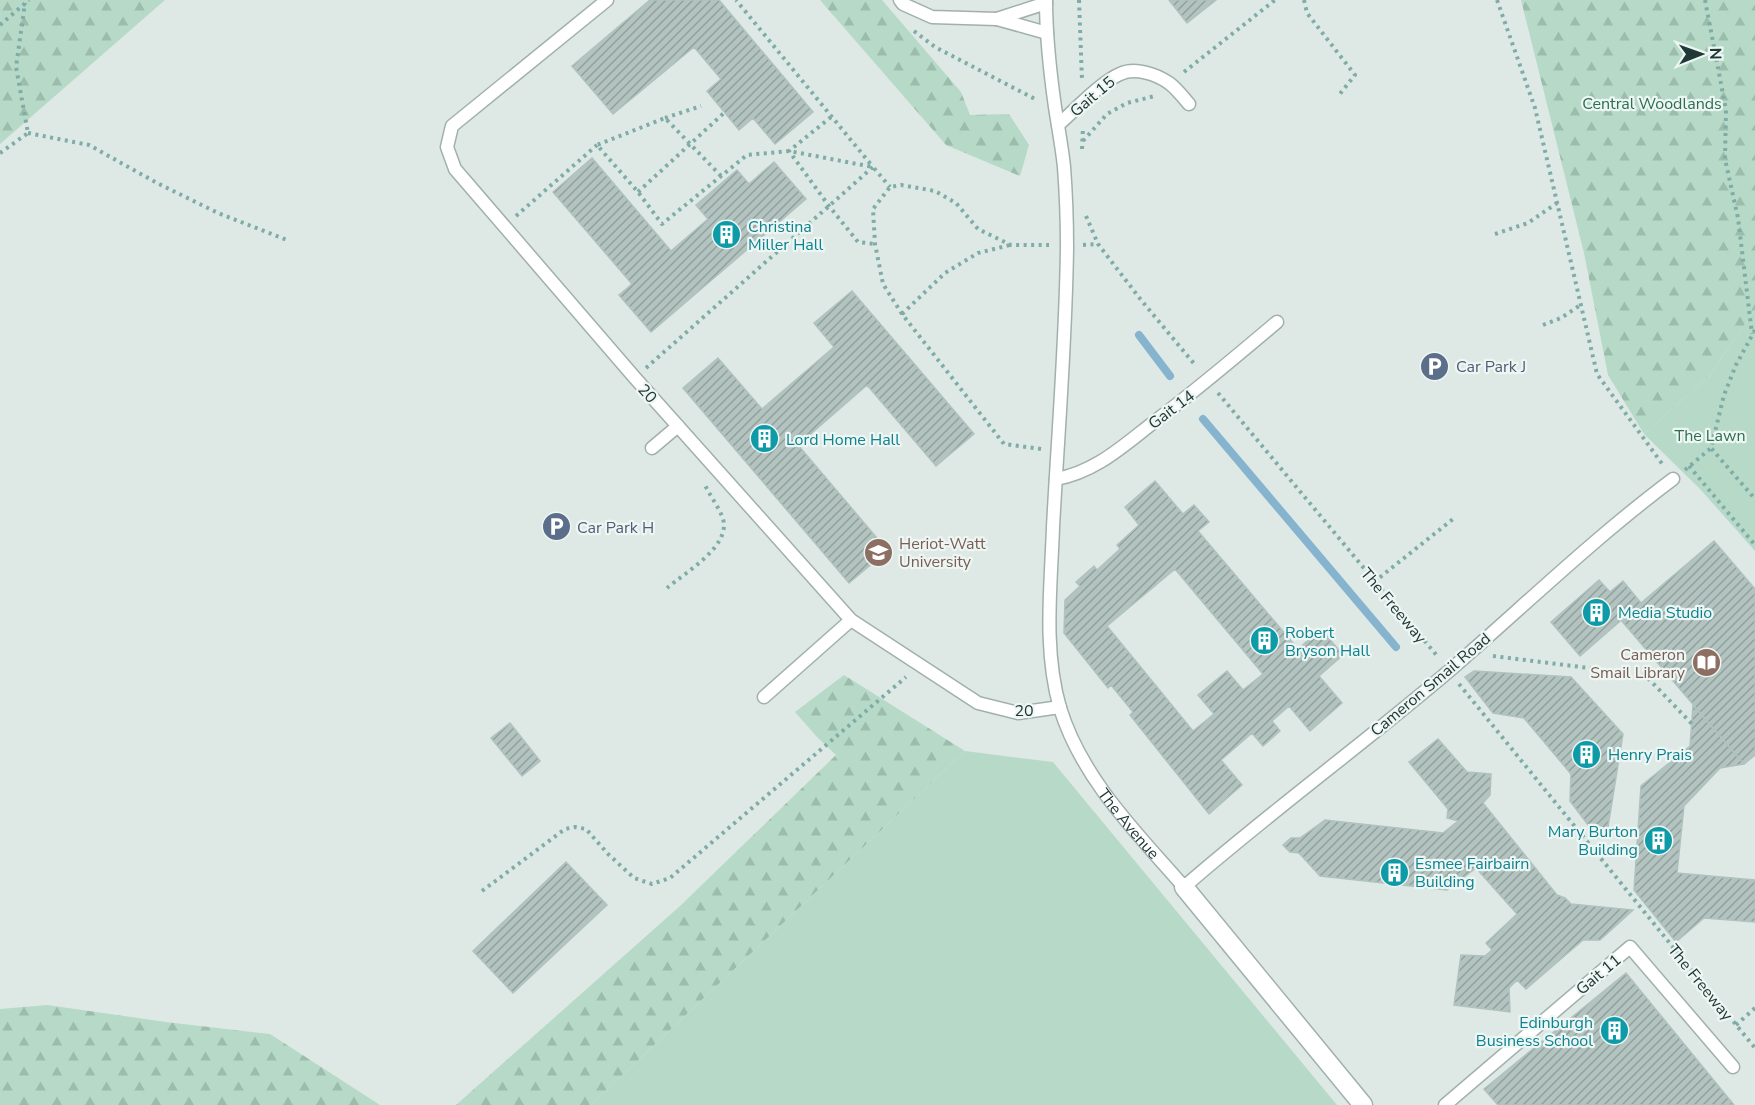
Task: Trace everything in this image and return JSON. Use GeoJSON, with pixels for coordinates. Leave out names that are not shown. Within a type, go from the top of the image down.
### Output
{"type":"FeatureCollection","features":[{"type":"Feature","properties":{"kind":"street","name":"The Avenue"},"geometry":{"type":"LineString","coordinates":[[1184,887],[1364,1105]]}},
{"type":"Feature","properties":{"kind":"lane","name":"20"},"geometry":{"type":"LineString","coordinates":[[607,0],[452,126],[447,147],[454,169],[635,378],[851,620],[978,703],[1018,713],[1060,707]]}},
{"type":"Feature","properties":{"kind":"lane"},"geometry":{"type":"LineString","coordinates":[[900,0],[903,4],[932,17],[997,19],[1047,33]]}},
{"type":"Feature","properties":{"kind":"lane"},"geometry":{"type":"LineString","coordinates":[[997,19],[1046,2],[1055,109],[1064,167],[1067,246],[1056,479]]}},
{"type":"Feature","properties":{"kind":"lane","name":"Gait 15"},"geometry":{"type":"LineString","coordinates":[[1058,125],[1120,74],[1136,70],[1170,83],[1189,104]]}},
{"type":"Feature","properties":{"kind":"lane","name":"Gait 14"},"geometry":{"type":"LineString","coordinates":[[1056,479],[1076,476],[1098,465],[1208,381],[1277,322]]}},
{"type":"Feature","properties":{"kind":"lane"},"geometry":{"type":"LineString","coordinates":[[652,448],[678,426]]}},
{"type":"Feature","properties":{"kind":"lane","name":"The Avenue"},"geometry":{"type":"LineString","coordinates":[[1056,479],[1049,615],[1051,660],[1060,707],[1081,759],[1103,791],[1184,887]]}},
{"type":"Feature","properties":{"kind":"lane","name":"Cameron Smail Road"},"geometry":{"type":"LineString","coordinates":[[1184,887],[1449,671],[1613,527],[1673,479]]}},
{"type":"Feature","properties":{"kind":"lane"},"geometry":{"type":"LineString","coordinates":[[765,697],[851,620]]}},
{"type":"Feature","properties":{"kind":"lane","name":"Gait 11"},"geometry":{"type":"LineString","coordinates":[[1445,1105],[1630,947],[1733,1067]]}},
{"type":"Feature","properties":{"kind":"path"},"geometry":{"type":"LineString","coordinates":[[736,0],[890,187]]}},
{"type":"Feature","properties":{"kind":"path"},"geometry":{"type":"LineString","coordinates":[[1079,0],[1084,102],[1082,154]]}},
{"type":"Feature","properties":{"kind":"path"},"geometry":{"type":"LineString","coordinates":[[1304,0],[1307,13],[1355,75],[1339,95]]}},
{"type":"Feature","properties":{"kind":"path"},"geometry":{"type":"LineString","coordinates":[[1497,0],[1535,108],[1597,374],[1673,479],[1711,448],[1724,395],[1753,332],[1738,218],[1725,159],[1726,110],[1705,0]]}},
{"type":"Feature","properties":{"kind":"path"},"geometry":{"type":"LineString","coordinates":[[0,25],[27,2]]}},
{"type":"Feature","properties":{"kind":"path"},"geometry":{"type":"LineString","coordinates":[[27,2],[16,67],[28,133]]}},
{"type":"Feature","properties":{"kind":"path"},"geometry":{"type":"LineString","coordinates":[[911,28],[935,46],[1055,109]]}},
{"type":"Feature","properties":{"kind":"path"},"geometry":{"type":"LineString","coordinates":[[503,227],[597,145],[701,106]]}},
{"type":"Feature","properties":{"kind":"path"},"geometry":{"type":"LineString","coordinates":[[638,192],[725,112]]}},
{"type":"Feature","properties":{"kind":"path"},"geometry":{"type":"LineString","coordinates":[[789,151],[831,117]]}},
{"type":"Feature","properties":{"kind":"path"},"geometry":{"type":"LineString","coordinates":[[665,118],[721,176]]}},
{"type":"Feature","properties":{"kind":"path"},"geometry":{"type":"LineString","coordinates":[[0,153],[28,133],[89,145],[157,183],[218,213],[287,240]]}},
{"type":"Feature","properties":{"kind":"path"},"geometry":{"type":"LineString","coordinates":[[597,145],[662,224],[747,155],[789,151],[873,167]]}},
{"type":"Feature","properties":{"kind":"path"},"geometry":{"type":"LineString","coordinates":[[789,151],[858,242],[875,244]]}},
{"type":"Feature","properties":{"kind":"path"},"geometry":{"type":"LineString","coordinates":[[635,378],[873,167]]}},
{"type":"Feature","properties":{"kind":"path"},"geometry":{"type":"LineString","coordinates":[[1011,245],[978,230],[956,203],[935,191],[901,185],[890,187],[873,209],[875,244],[883,284],[902,314],[1004,444],[1046,450]]}},
{"type":"Feature","properties":{"kind":"path"},"geometry":{"type":"LineString","coordinates":[[1495,234],[1528,223],[1557,203]]}},
{"type":"Feature","properties":{"kind":"path","name":"The Freeway"},"geometry":{"type":"LineString","coordinates":[[1084,211],[1098,244],[1141,300],[1449,671],[1755,1048]]}},
{"type":"Feature","properties":{"kind":"path"},"geometry":{"type":"LineString","coordinates":[[902,314],[945,273],[978,253],[1011,245],[1098,244]]}},
{"type":"Feature","properties":{"kind":"path"},"geometry":{"type":"LineString","coordinates":[[1543,325],[1561,318],[1582,304]]}},
{"type":"Feature","properties":{"kind":"path"},"geometry":{"type":"LineString","coordinates":[[1711,448],[1755,499]]}},
{"type":"Feature","properties":{"kind":"path"},"geometry":{"type":"LineString","coordinates":[[1689,466],[1755,545]]}},
{"type":"Feature","properties":{"kind":"path"},"geometry":{"type":"LineString","coordinates":[[667,588],[717,546],[723,533],[723,519],[700,477]]}},
{"type":"Feature","properties":{"kind":"path"},"geometry":{"type":"LineString","coordinates":[[1374,582],[1453,519]]}},
{"type":"Feature","properties":{"kind":"path"},"geometry":{"type":"LineString","coordinates":[[1468,653],[1644,675],[1692,724]]}},
{"type":"Feature","properties":{"kind":"path"},"geometry":{"type":"LineString","coordinates":[[482,891],[565,829],[575,827],[586,829],[634,878],[652,884],[670,878],[920,665]]}},
{"type":"Feature","properties":{"kind":"path"},"geometry":{"type":"LineString","coordinates":[[1736,1025],[1755,1008]]}},
{"type":"Feature","properties":{"kind":"green space"},"geometry":{"type":"Polygon","coordinates":[[[0,0],[165,0],[0,144],[0,0]]]}},
{"type":"Feature","properties":{"kind":"green space"},"geometry":{"type":"Polygon","coordinates":[[[820,0],[882,0],[961,92],[970,115],[1009,114],[1029,145],[1020,176],[946,145],[820,0]]]}},
{"type":"Feature","properties":{"kind":"green space","name":"Central Woodlands"},"geometry":{"type":"Polygon","coordinates":[[[1521,0],[1755,0],[1755,310],[1709,376],[1644,434],[1608,375],[1584,253],[1521,0]]]}},
{"type":"Feature","properties":{"kind":"green space","name":"The Lawn"},"geometry":{"type":"Polygon","coordinates":[[[1755,310],[1755,551],[1701,490],[1644,434],[1709,376],[1755,310]]]}},
{"type":"Feature","properties":{"kind":"green space"},"geometry":{"type":"Polygon","coordinates":[[[844,675],[965,751],[591,1105],[456,1105],[680,906],[836,755],[795,712],[844,675]]]}},
{"type":"Feature","properties":{"kind":"green space"},"geometry":{"type":"Polygon","coordinates":[[[965,751],[1053,762],[1337,1105],[591,1105],[965,751]]]}},
{"type":"Feature","properties":{"kind":"green space"},"geometry":{"type":"Polygon","coordinates":[[[47,1005],[270,1034],[380,1105],[0,1105],[0,1009],[47,1005]]]}},
{"type":"Feature","properties":{"kind":"building"},"geometry":{"type":"Polygon","coordinates":[[[650,0],[719,0],[813,112],[775,144],[753,118],[739,130],[707,91],[721,79],[694,47],[613,114],[572,66],[650,0]]]}},
{"type":"Feature","properties":{"kind":"building"},"geometry":{"type":"Polygon","coordinates":[[[1169,0],[1216,0],[1187,23],[1169,0]]]}},
{"type":"Feature","properties":{"kind":"building","name":"Christina Miller Hall"},"geometry":{"type":"Polygon","coordinates":[[[592,158],[671,251],[708,219],[696,205],[737,170],[749,184],[774,162],[806,199],[651,332],[619,295],[632,284],[553,192],[592,158]]]}},
{"type":"Feature","properties":{"kind":"building","name":"Lord Home Hall"},"geometry":{"type":"Polygon","coordinates":[[[852,291],[974,434],[936,466],[867,385],[798,445],[882,544],[868,556],[874,562],[849,583],[683,388],[718,358],[762,409],[834,347],[814,323],[852,291]]]}},
{"type":"Feature","properties":{"kind":"building","name":"Robert Bryson Hall"},"geometry":{"type":"Polygon","coordinates":[[[1155,481],[1183,514],[1194,505],[1209,522],[1198,531],[1298,649],[1321,629],[1343,655],[1319,676],[1342,703],[1310,731],[1289,706],[1272,721],[1280,731],[1263,746],[1252,733],[1221,760],[1242,785],[1209,814],[1130,715],[1133,712],[1111,685],[1108,688],[1064,633],[1065,600],[1080,586],[1076,582],[1094,566],[1097,570],[1120,549],[1117,545],[1139,525],[1125,507],[1155,481]],[[1175,569],[1107,626],[1193,731],[1214,714],[1198,695],[1227,671],[1243,690],[1263,674],[1175,569]]]}},
{"type":"Feature","properties":{"kind":"building","name":"Cameron Smail Library"},"geometry":{"type":"Polygon","coordinates":[[[1714,541],[1755,589],[1755,755],[1744,764],[1621,620],[1714,541]]]}},
{"type":"Feature","properties":{"kind":"building","name":"Media Studio"},"geometry":{"type":"Polygon","coordinates":[[[1599,580],[1610,592],[1623,581],[1641,603],[1580,656],[1551,622],[1599,580]]]}},
{"type":"Feature","properties":{"kind":"building","name":"Henry Prais"},"geometry":{"type":"Polygon","coordinates":[[[1474,671],[1571,677],[1623,734],[1608,827],[1598,838],[1570,801],[1571,774],[1524,718],[1493,713],[1465,677],[1474,671]]]}},
{"type":"Feature","properties":{"kind":"building","name":"Mary Burton Building"},"geometry":{"type":"Polygon","coordinates":[[[1693,705],[1744,764],[1720,768],[1684,806],[1677,873],[1755,880],[1755,922],[1704,918],[1676,942],[1634,890],[1641,786],[1690,746],[1693,705]]]}},
{"type":"Feature","properties":{"kind":"building"},"geometry":{"type":"Polygon","coordinates":[[[510,723],[540,761],[522,776],[491,738],[510,723]]]}},
{"type":"Feature","properties":{"kind":"building","name":"Esmee Fairbairn Building"},"geometry":{"type":"Polygon","coordinates":[[[1438,739],[1467,772],[1491,774],[1490,795],[1483,803],[1557,895],[1565,898],[1571,904],[1633,910],[1600,940],[1583,940],[1526,989],[1517,980],[1509,988],[1510,1012],[1454,1005],[1461,955],[1485,956],[1492,950],[1486,943],[1517,914],[1476,868],[1447,890],[1320,876],[1299,853],[1290,852],[1283,845],[1291,838],[1300,838],[1325,820],[1443,833],[1458,821],[1447,818],[1448,809],[1409,762],[1438,739]]]}},
{"type":"Feature","properties":{"kind":"building"},"geometry":{"type":"Polygon","coordinates":[[[566,862],[607,905],[513,993],[473,951],[566,862]]]}},
{"type":"Feature","properties":{"kind":"building","name":"Edinburgh Business School"},"geometry":{"type":"Polygon","coordinates":[[[1626,973],[1734,1105],[1498,1105],[1484,1089],[1626,973]]]}},
{"type":"Feature","properties":{"kind":"waterway"},"geometry":{"type":"LineString","coordinates":[[1139,335],[1170,376]]}},
{"type":"Feature","properties":{"kind":"waterway"},"geometry":{"type":"LineString","coordinates":[[1203,419],[1396,647]]}},
{"type":"Feature","properties":{"kind":"place","name":"Christina Miller Hall"},"geometry":{"type":"Point","coordinates":[727,235]}},
{"type":"Feature","properties":{"kind":"place","name":"Car Park J"},"geometry":{"type":"Point","coordinates":[1435,366]}},
{"type":"Feature","properties":{"kind":"place","name":"Lord Home Hall"},"geometry":{"type":"Point","coordinates":[765,439]}},
{"type":"Feature","properties":{"kind":"place","name":"Car Park H"},"geometry":{"type":"Point","coordinates":[556,527]}},
{"type":"Feature","properties":{"kind":"place","name":"Heriot-Watt University"},"geometry":{"type":"Point","coordinates":[878,552]}},
{"type":"Feature","properties":{"kind":"place","name":"Media Studio"},"geometry":{"type":"Point","coordinates":[1597,612]}},
{"type":"Feature","properties":{"kind":"place","name":"Robert Bryson Hall"},"geometry":{"type":"Point","coordinates":[1264,641]}},
{"type":"Feature","properties":{"kind":"place","name":"Cameron Smail Library"},"geometry":{"type":"Point","coordinates":[1706,663]}},
{"type":"Feature","properties":{"kind":"place","name":"Henry Prais"},"geometry":{"type":"Point","coordinates":[1587,754]}},
{"type":"Feature","properties":{"kind":"place","name":"Mary Burton Building"},"geometry":{"type":"Point","coordinates":[1659,840]}},
{"type":"Feature","properties":{"kind":"place","name":"Esmee Fairbairn Building"},"geometry":{"type":"Point","coordinates":[1394,872]}},
{"type":"Feature","properties":{"kind":"place","name":"Edinburgh Business School"},"geometry":{"type":"Point","coordinates":[1614,1031]}}]}
